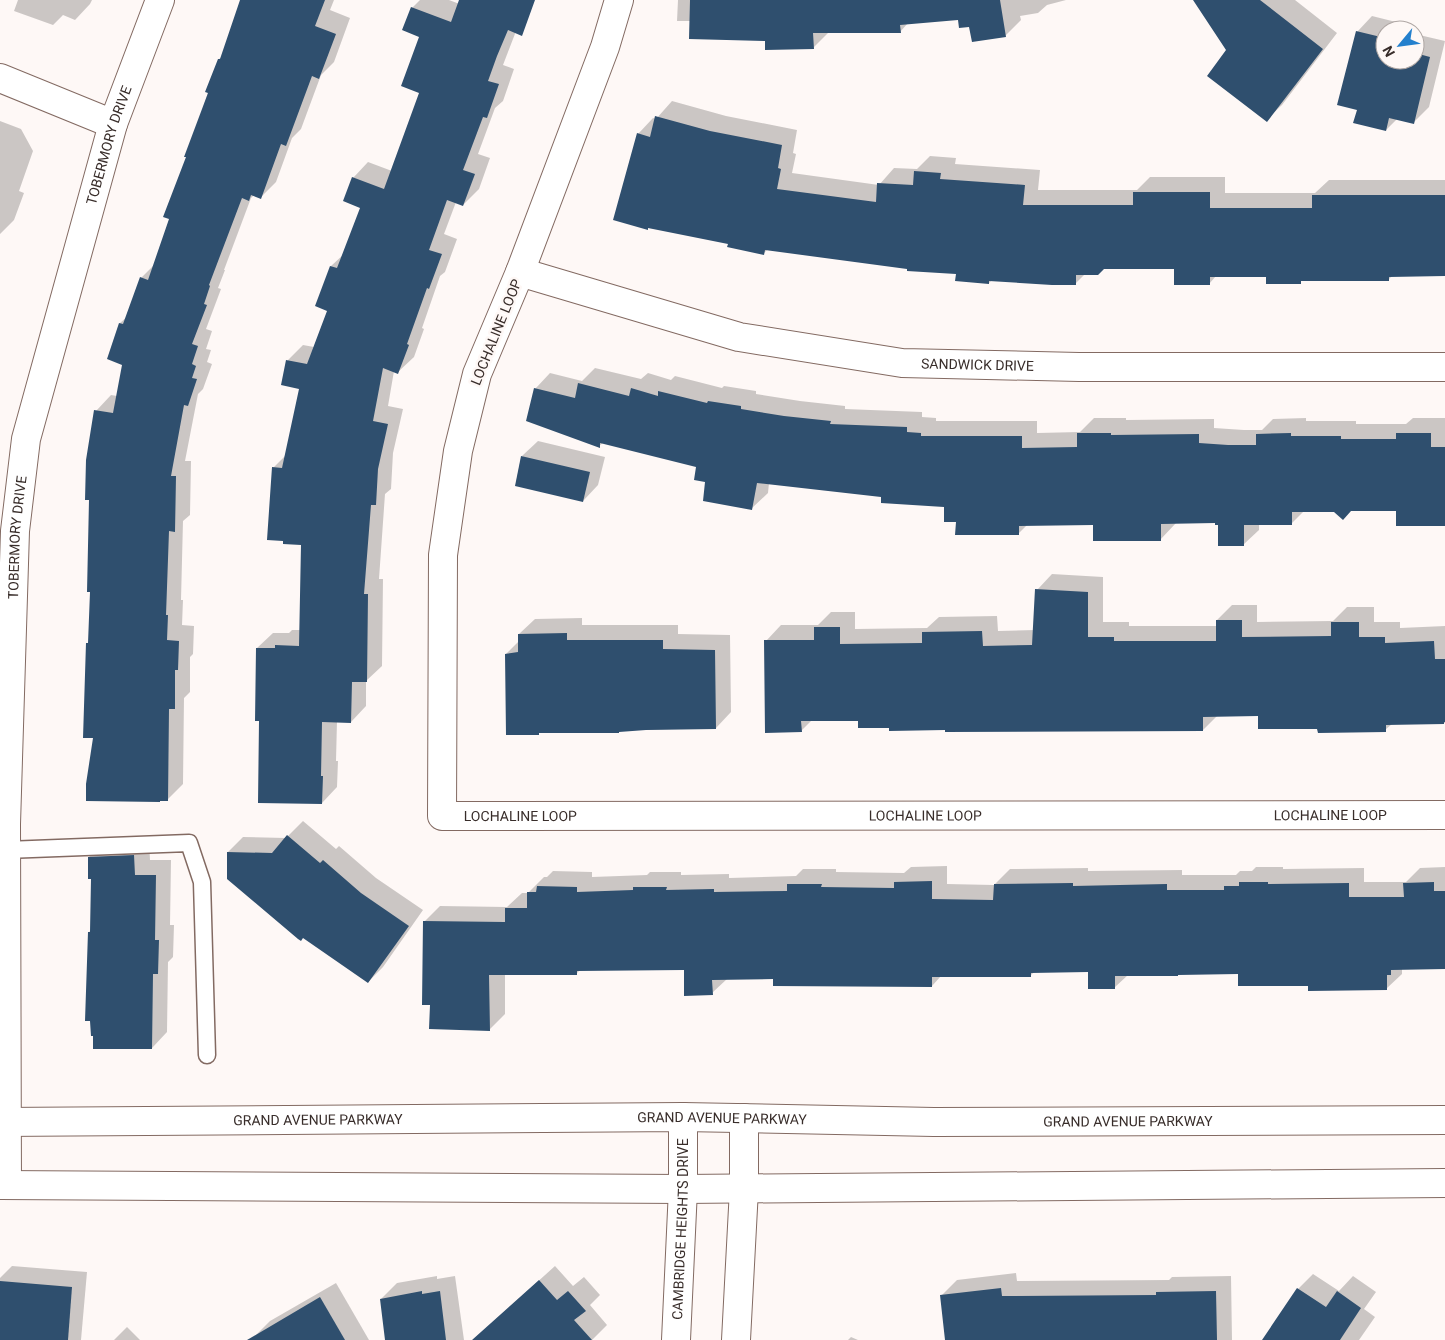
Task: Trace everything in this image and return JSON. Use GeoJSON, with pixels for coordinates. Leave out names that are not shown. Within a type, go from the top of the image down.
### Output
{"type":"FeatureCollection","features":[{"type":"Feature","properties":{"kind":"street","name":"TOBERMORY DRIVE"},"geometry":{"type":"LineString","coordinates":[[4,1185],[4,832],[15,531],[26,439],[113,124],[160,0]]}},
{"type":"Feature","properties":{"kind":"street","name":"LOCHALINE LOOP"},"geometry":{"type":"LineString","coordinates":[[619,0],[605,47],[520,272],[477,374],[458,451],[443,555],[442,816],[1445,815]]}},
{"type":"Feature","properties":{"kind":"street"},"geometry":{"type":"LineString","coordinates":[[0,78],[113,124]]}},
{"type":"Feature","properties":{"kind":"street","name":"SANDWICK DRIVE"},"geometry":{"type":"LineString","coordinates":[[520,272],[739,337],[902,363],[1079,368],[1445,367]]}},
{"type":"Feature","properties":{"kind":"street","name":"GRAND AVENUE PARKWAY"},"geometry":{"type":"LineString","coordinates":[[3,1122],[683,1117],[934,1122],[1445,1120]]}},
{"type":"Feature","properties":{"kind":"street","name":"CAMBRIDGE HEIGHTS DRIVE"},"geometry":{"type":"LineString","coordinates":[[676,1340],[683,1189],[683,1117]]}},
{"type":"Feature","properties":{"kind":"street"},"geometry":{"type":"LineString","coordinates":[[736,1340],[744,1189],[744,1118]]}},
{"type":"Feature","properties":{"kind":"street"},"geometry":{"type":"LineString","coordinates":[[4,1185],[744,1189],[1445,1184]]}},
{"type":"Feature","properties":{"kind":"lane"},"geometry":{"type":"LineString","coordinates":[[4,832],[189,843],[202,882],[208,1055]]}},
{"type":"Feature","properties":{"kind":"building"},"geometry":{"type":"Polygon","coordinates":[[[240,0],[325,0],[315,26],[336,34],[319,79],[312,76],[286,146],[281,144],[261,199],[251,195],[249,201],[242,198],[209,285],[204,304],[207,305],[192,344],[198,346],[192,364],[196,366],[192,378],[197,379],[188,406],[184,405],[171,476],[176,476],[175,532],[169,531],[167,640],[179,641],[178,670],[175,670],[175,709],[169,709],[168,801],[86,801],[86,784],[93,738],[83,738],[86,643],[88,643],[90,592],[87,592],[89,500],[85,500],[86,460],[94,410],[113,413],[122,365],[107,359],[119,323],[123,324],[140,277],[148,280],[169,219],[163,217],[208,93],[205,92],[218,59],[220,59],[240,0]]]}},
{"type":"Feature","properties":{"kind":"building"},"geometry":{"type":"Polygon","coordinates":[[[459,0],[535,0],[522,36],[508,30],[497,56],[488,81],[499,84],[487,118],[483,117],[463,170],[475,174],[463,206],[447,200],[429,250],[442,254],[429,289],[427,288],[398,374],[383,368],[373,421],[388,424],[378,469],[376,505],[371,505],[364,594],[368,594],[367,682],[352,682],[351,723],[322,722],[322,804],[258,803],[259,721],[255,721],[256,648],[275,648],[275,645],[299,646],[301,545],[283,544],[283,541],[267,540],[272,467],[282,468],[299,389],[281,385],[286,360],[307,364],[327,311],[315,306],[330,266],[337,268],[360,208],[343,201],[352,177],[384,189],[419,93],[401,86],[419,37],[402,30],[411,7],[451,22],[459,0]]]}},
{"type":"Feature","properties":{"kind":"building"},"geometry":{"type":"Polygon","coordinates":[[[690,0],[1000,0],[1006,37],[972,42],[969,27],[959,28],[958,20],[900,25],[901,33],[813,33],[814,49],[765,50],[765,41],[689,39],[690,0]]]}},
{"type":"Feature","properties":{"kind":"building"},"geometry":{"type":"Polygon","coordinates":[[[1193,0],[1260,0],[1323,49],[1267,122],[1207,76],[1226,50],[1193,0]]]}},
{"type":"Feature","properties":{"kind":"building"},"geometry":{"type":"Polygon","coordinates":[[[1356,31],[1375,36],[1375,70],[1425,70],[1425,56],[1430,57],[1414,124],[1389,118],[1386,131],[1353,123],[1357,110],[1337,105],[1356,31]]]}},
{"type":"Feature","properties":{"kind":"building"},"geometry":{"type":"Polygon","coordinates":[[[655,116],[710,131],[782,145],[778,168],[781,169],[777,189],[876,202],[877,183],[913,185],[914,171],[941,173],[940,179],[1025,185],[1023,205],[1133,205],[1133,192],[1210,192],[1210,208],[1312,208],[1312,195],[1445,195],[1445,276],[1389,277],[1389,281],[1301,281],[1301,284],[1266,284],[1266,277],[1210,277],[1210,285],[1174,285],[1174,269],[1104,269],[1098,275],[1076,275],[1076,285],[989,281],[989,284],[955,281],[956,274],[907,271],[907,269],[765,250],[764,255],[727,247],[728,244],[648,228],[648,230],[613,220],[637,133],[650,137],[655,116]]]}},
{"type":"Feature","properties":{"kind":"building"},"geometry":{"type":"Polygon","coordinates":[[[578,383],[629,396],[631,388],[658,396],[658,391],[707,403],[708,401],[741,406],[741,409],[831,421],[830,424],[907,427],[907,432],[921,433],[921,436],[1022,436],[1022,448],[1077,447],[1077,433],[1111,433],[1111,435],[1199,434],[1199,443],[1256,445],[1256,434],[1291,433],[1291,436],[1341,436],[1341,439],[1396,439],[1396,433],[1431,433],[1431,447],[1445,447],[1445,526],[1396,526],[1396,511],[1351,511],[1343,520],[1334,512],[1292,512],[1292,525],[1244,525],[1244,546],[1218,546],[1218,525],[1215,525],[1215,523],[1161,524],[1161,541],[1093,541],[1093,525],[1019,526],[1019,535],[955,535],[956,522],[944,522],[944,507],[881,503],[881,497],[757,483],[752,510],[703,501],[705,482],[694,480],[696,467],[600,443],[600,448],[526,421],[534,388],[575,398],[578,383]]]}},
{"type":"Feature","properties":{"kind":"building"},"geometry":{"type":"Polygon","coordinates":[[[521,456],[590,472],[583,502],[515,486],[521,456]]]}},
{"type":"Feature","properties":{"kind":"building"},"geometry":{"type":"Polygon","coordinates":[[[1035,589],[1088,592],[1088,637],[1114,637],[1114,641],[1216,641],[1216,620],[1242,620],[1242,637],[1331,636],[1331,622],[1359,622],[1359,637],[1385,637],[1385,643],[1434,641],[1435,659],[1445,659],[1445,722],[1444,724],[1386,725],[1386,732],[1318,733],[1317,729],[1258,729],[1258,716],[1203,717],[1203,731],[889,731],[889,728],[858,728],[858,721],[801,721],[802,732],[765,733],[764,640],[814,640],[814,627],[840,627],[840,644],[922,643],[922,632],[982,631],[983,646],[1032,645],[1035,589]]]}},
{"type":"Feature","properties":{"kind":"building"},"geometry":{"type":"Polygon","coordinates":[[[567,633],[567,640],[663,640],[663,649],[715,650],[716,729],[506,735],[505,654],[518,652],[518,634],[567,633]]]}},
{"type":"Feature","properties":{"kind":"building"},"geometry":{"type":"Polygon","coordinates":[[[287,835],[320,863],[323,860],[361,893],[409,926],[368,983],[303,938],[301,941],[298,939],[227,879],[227,852],[272,853],[287,835]]]}},
{"type":"Feature","properties":{"kind":"building"},"geometry":{"type":"Polygon","coordinates":[[[134,855],[135,875],[156,875],[155,940],[159,940],[158,974],[153,974],[152,1049],[93,1049],[90,1021],[85,1021],[91,879],[88,879],[88,857],[134,855]]]}},
{"type":"Feature","properties":{"kind":"building"},"geometry":{"type":"Polygon","coordinates":[[[932,881],[932,899],[993,900],[994,884],[1073,883],[1073,886],[1167,884],[1167,890],[1224,890],[1224,886],[1239,886],[1239,882],[1268,882],[1268,884],[1349,883],[1349,897],[1404,897],[1403,883],[1434,882],[1434,891],[1445,891],[1445,969],[1391,970],[1391,975],[1387,975],[1387,990],[1308,991],[1308,986],[1238,986],[1238,974],[1115,976],[1115,989],[1088,989],[1088,972],[1031,973],[1031,977],[932,977],[932,987],[773,986],[773,979],[712,980],[713,995],[684,996],[684,970],[577,971],[577,975],[489,975],[490,1031],[429,1029],[430,1005],[422,1005],[423,921],[505,922],[505,908],[527,908],[527,892],[536,892],[537,886],[577,887],[577,892],[633,890],[633,887],[667,887],[666,890],[714,889],[714,892],[787,891],[787,884],[822,884],[821,887],[894,888],[894,882],[932,881]]]}},
{"type":"Feature","properties":{"kind":"building"},"geometry":{"type":"Polygon","coordinates":[[[539,1280],[557,1300],[568,1291],[586,1311],[574,1320],[592,1340],[472,1340],[539,1280]]]}},
{"type":"Feature","properties":{"kind":"building"},"geometry":{"type":"Polygon","coordinates":[[[0,1281],[72,1287],[68,1340],[0,1340],[0,1281]]]}},
{"type":"Feature","properties":{"kind":"building"},"geometry":{"type":"Polygon","coordinates":[[[1001,1288],[1002,1296],[1156,1295],[1156,1292],[1216,1291],[1217,1340],[945,1340],[940,1295],[1001,1288]]]}},
{"type":"Feature","properties":{"kind":"building"},"geometry":{"type":"Polygon","coordinates":[[[1297,1288],[1326,1307],[1337,1291],[1361,1308],[1340,1340],[1262,1340],[1297,1288]]]}},
{"type":"Feature","properties":{"kind":"building"},"geometry":{"type":"Polygon","coordinates":[[[422,1291],[422,1294],[440,1291],[446,1340],[385,1340],[380,1299],[422,1291]]]}},
{"type":"Feature","properties":{"kind":"building"},"geometry":{"type":"Polygon","coordinates":[[[320,1297],[345,1340],[247,1340],[320,1297]]]}}]}
